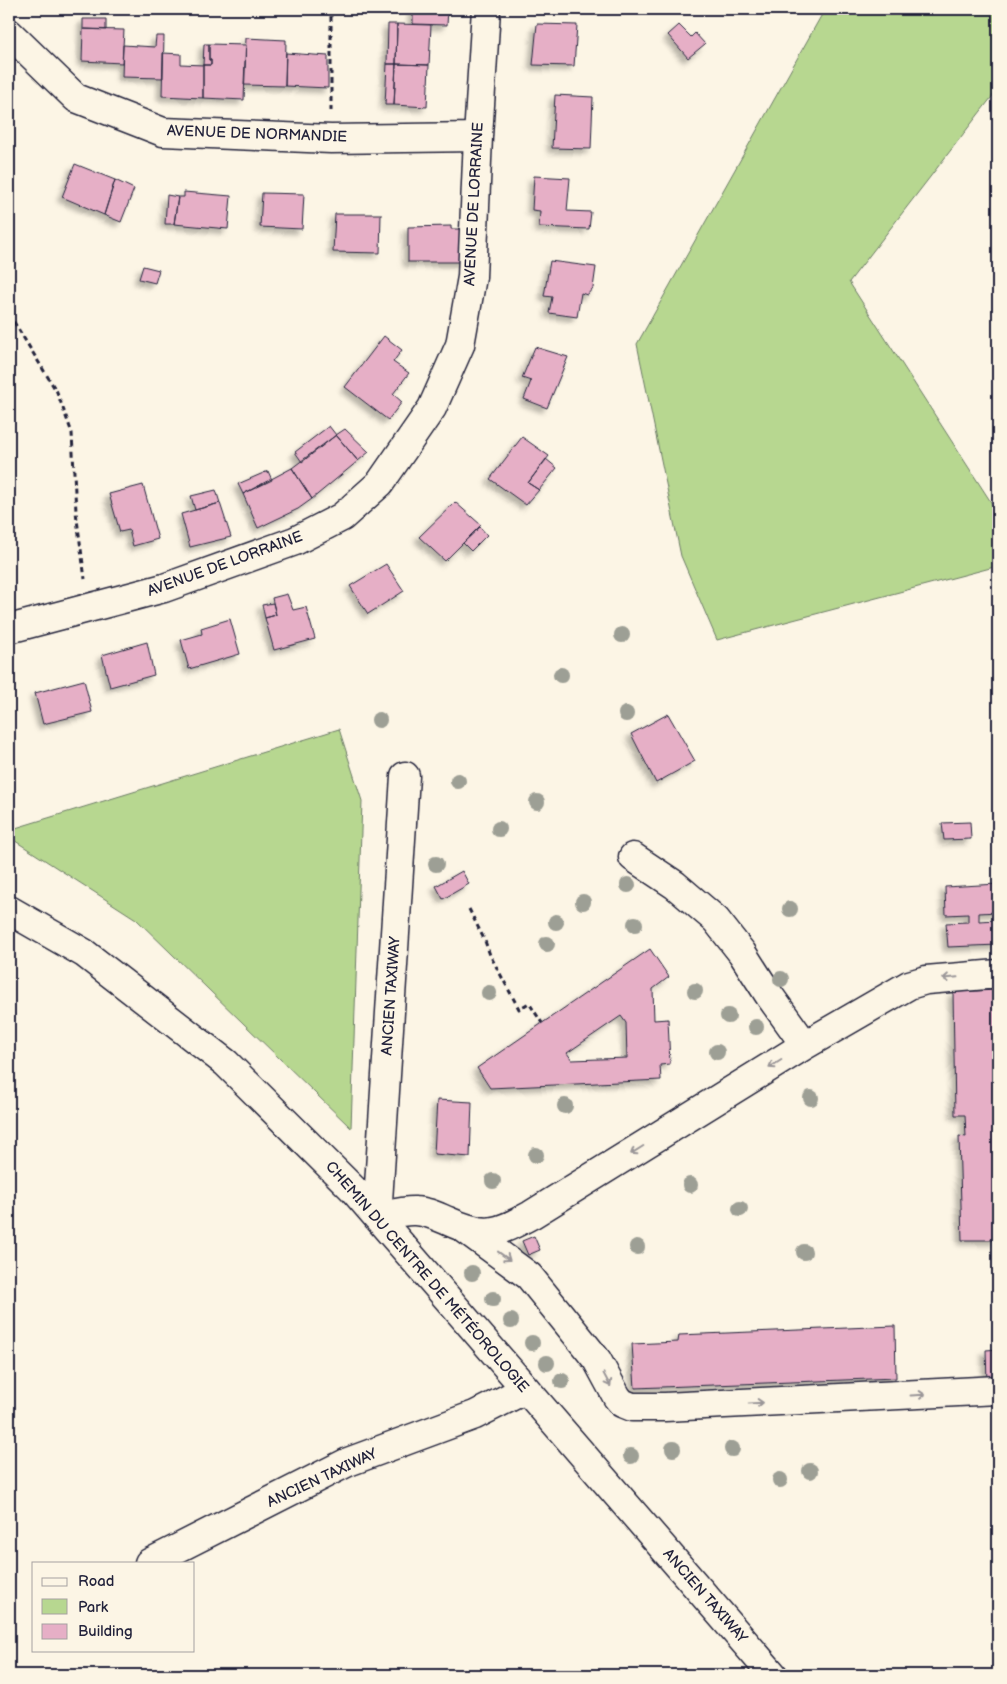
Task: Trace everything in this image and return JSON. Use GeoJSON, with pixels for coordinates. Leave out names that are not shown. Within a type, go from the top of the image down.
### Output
{"type":"FeatureCollection","features":[{"type":"Feature","properties":{"kind":"street","name":"AVENUE DE LORRAINE"},"geometry":{"type":"LineString","coordinates":[[9,629],[164,588],[295,541],[342,517],[380,483],[432,408],[460,345],[472,277],[486,9]]}},
{"type":"Feature","properties":{"kind":"street","name":"AVENUE DE NORMANDIE"},"geometry":{"type":"LineString","coordinates":[[9,33],[76,98],[163,132],[331,139],[478,137]]}},
{"type":"Feature","properties":{"kind":"street","name":"ANCIEN TAXIWAY"},"geometry":{"type":"LineString","coordinates":[[377,1217],[405,776]]}},
{"type":"Feature","properties":{"kind":"street"},"geometry":{"type":"LineString","coordinates":[[633,857],[675,885],[716,920],[742,953],[768,995],[805,1045]]}},
{"type":"Feature","properties":{"kind":"street","name":"CHEMIN DU CENTRE DE MÉTÉOROLOGIE"},"geometry":{"type":"LineString","coordinates":[[9,910],[84,953],[226,1063],[353,1189],[598,1472]]}},
{"type":"Feature","properties":{"kind":"street"},"geometry":{"type":"LineString","coordinates":[[377,1217],[414,1210],[433,1214],[464,1228],[486,1233],[507,1228],[523,1220],[805,1045],[909,985],[926,980],[998,974]]}},
{"type":"Feature","properties":{"kind":"street"},"geometry":{"type":"LineString","coordinates":[[464,1228],[529,1276],[597,1360],[617,1397],[622,1403],[632,1407],[665,1407],[998,1390]]}},
{"type":"Feature","properties":{"kind":"street","name":"ANCIEN TAXIWAY"},"geometry":{"type":"LineString","coordinates":[[151,1562],[348,1462],[475,1415],[526,1389]]}},
{"type":"Feature","properties":{"kind":"street","name":"ANCIEN TAXIWAY"},"geometry":{"type":"LineString","coordinates":[[598,1472],[773,1675]]}},
{"type":"Feature","properties":{"kind":"path"},"geometry":{"type":"LineString","coordinates":[[331,9],[331,139]]}},
{"type":"Feature","properties":{"kind":"path"},"geometry":{"type":"LineString","coordinates":[[9,314],[57,392],[72,433],[76,512],[88,607]]}},
{"type":"Feature","properties":{"kind":"path"},"geometry":{"type":"LineString","coordinates":[[469,909],[490,955],[519,1009],[529,1003],[542,1023]]}},
{"type":"Feature","properties":{"kind":"green space"},"geometry":{"type":"Polygon","coordinates":[[[825,9],[998,9],[998,89],[849,282],[998,513],[998,566],[717,640],[681,556],[637,344],[825,9]]]}},
{"type":"Feature","properties":{"kind":"green space"},"geometry":{"type":"Polygon","coordinates":[[[339,729],[362,801],[351,1128],[136,919],[9,837],[9,830],[339,729]]]}},
{"type":"Feature","properties":{"kind":"building"},"geometry":{"type":"Polygon","coordinates":[[[413,9],[448,9],[447,25],[413,24],[413,9]]]}},
{"type":"Feature","properties":{"kind":"building"},"geometry":{"type":"Polygon","coordinates":[[[83,19],[106,19],[106,30],[83,29],[83,19]]]}},
{"type":"Feature","properties":{"kind":"building"},"geometry":{"type":"Polygon","coordinates":[[[388,24],[397,24],[396,64],[387,64],[388,24]]]}},
{"type":"Feature","properties":{"kind":"building"},"geometry":{"type":"Polygon","coordinates":[[[397,24],[431,25],[429,65],[396,64],[397,24]]]}},
{"type":"Feature","properties":{"kind":"building"},"geometry":{"type":"Polygon","coordinates":[[[537,24],[577,25],[574,66],[533,65],[537,24]]]}},
{"type":"Feature","properties":{"kind":"building"},"geometry":{"type":"Polygon","coordinates":[[[679,25],[691,37],[695,33],[705,44],[688,58],[668,35],[679,25]]]}},
{"type":"Feature","properties":{"kind":"building"},"geometry":{"type":"Polygon","coordinates":[[[83,29],[124,30],[122,63],[82,61],[83,29]]]}},
{"type":"Feature","properties":{"kind":"building"},"geometry":{"type":"Polygon","coordinates":[[[156,36],[164,36],[163,78],[122,77],[123,45],[155,47],[156,36]]]}},
{"type":"Feature","properties":{"kind":"building"},"geometry":{"type":"Polygon","coordinates":[[[246,38],[286,40],[285,86],[244,85],[246,38]]]}},
{"type":"Feature","properties":{"kind":"building"},"geometry":{"type":"Polygon","coordinates":[[[204,44],[209,44],[209,60],[211,60],[211,65],[203,65],[204,44]]]}},
{"type":"Feature","properties":{"kind":"building"},"geometry":{"type":"Polygon","coordinates":[[[209,44],[246,45],[244,100],[203,98],[203,65],[211,65],[211,60],[209,60],[209,44]]]}},
{"type":"Feature","properties":{"kind":"building"},"geometry":{"type":"Polygon","coordinates":[[[163,53],[181,54],[181,64],[203,65],[203,98],[162,96],[163,53]]]}},
{"type":"Feature","properties":{"kind":"building"},"geometry":{"type":"Polygon","coordinates":[[[286,53],[328,56],[328,88],[285,86],[286,53]]]}},
{"type":"Feature","properties":{"kind":"building"},"geometry":{"type":"Polygon","coordinates":[[[387,64],[396,64],[394,105],[385,105],[387,64]]]}},
{"type":"Feature","properties":{"kind":"building"},"geometry":{"type":"Polygon","coordinates":[[[396,64],[429,65],[427,107],[394,105],[396,64]]]}},
{"type":"Feature","properties":{"kind":"building"},"geometry":{"type":"Polygon","coordinates":[[[555,95],[593,97],[591,149],[552,148],[555,95]]]}},
{"type":"Feature","properties":{"kind":"building"},"geometry":{"type":"Polygon","coordinates":[[[75,164],[115,180],[104,215],[62,197],[75,164]]]}},
{"type":"Feature","properties":{"kind":"building"},"geometry":{"type":"Polygon","coordinates":[[[534,176],[570,178],[567,211],[591,212],[589,229],[539,227],[540,211],[532,210],[534,176]]]}},
{"type":"Feature","properties":{"kind":"building"},"geometry":{"type":"Polygon","coordinates":[[[115,180],[134,189],[121,222],[104,215],[115,180]]]}},
{"type":"Feature","properties":{"kind":"building"},"geometry":{"type":"Polygon","coordinates":[[[184,192],[231,196],[228,229],[174,224],[178,197],[184,197],[184,192]]]}},
{"type":"Feature","properties":{"kind":"building"},"geometry":{"type":"Polygon","coordinates":[[[262,193],[304,194],[302,229],[260,227],[262,193]]]}},
{"type":"Feature","properties":{"kind":"building"},"geometry":{"type":"Polygon","coordinates":[[[167,195],[178,197],[174,224],[165,224],[167,195]]]}},
{"type":"Feature","properties":{"kind":"building"},"geometry":{"type":"Polygon","coordinates":[[[335,214],[381,214],[380,253],[333,252],[335,214]]]}},
{"type":"Feature","properties":{"kind":"building"},"geometry":{"type":"Polygon","coordinates":[[[451,226],[451,229],[467,229],[466,262],[408,262],[408,227],[451,226]]]}},
{"type":"Feature","properties":{"kind":"building"},"geometry":{"type":"Polygon","coordinates":[[[550,261],[596,267],[593,288],[587,295],[581,293],[577,317],[549,313],[552,297],[544,296],[550,261]]]}},
{"type":"Feature","properties":{"kind":"building"},"geometry":{"type":"Polygon","coordinates":[[[143,266],[159,270],[155,283],[139,279],[143,266]]]}},
{"type":"Feature","properties":{"kind":"building"},"geometry":{"type":"Polygon","coordinates":[[[384,336],[402,350],[393,362],[409,373],[393,394],[402,402],[388,420],[345,387],[384,336]]]}},
{"type":"Feature","properties":{"kind":"building"},"geometry":{"type":"Polygon","coordinates":[[[535,347],[568,357],[547,408],[524,399],[531,381],[522,378],[535,347]]]}},
{"type":"Feature","properties":{"kind":"building"},"geometry":{"type":"Polygon","coordinates":[[[329,426],[336,435],[302,462],[295,452],[329,426]]]}},
{"type":"Feature","properties":{"kind":"building"},"geometry":{"type":"Polygon","coordinates":[[[345,429],[369,452],[358,461],[336,435],[345,429]]]}},
{"type":"Feature","properties":{"kind":"building"},"geometry":{"type":"Polygon","coordinates":[[[336,435],[358,461],[312,499],[292,468],[336,435]]]}},
{"type":"Feature","properties":{"kind":"building"},"geometry":{"type":"Polygon","coordinates":[[[522,437],[549,456],[528,483],[539,490],[526,505],[490,479],[522,437]]]}},
{"type":"Feature","properties":{"kind":"building"},"geometry":{"type":"Polygon","coordinates":[[[546,459],[557,468],[539,490],[528,483],[546,459]]]}},
{"type":"Feature","properties":{"kind":"building"},"geometry":{"type":"Polygon","coordinates":[[[292,468],[312,499],[298,509],[258,528],[243,494],[292,468]]]}},
{"type":"Feature","properties":{"kind":"building"},"geometry":{"type":"Polygon","coordinates":[[[268,471],[272,480],[243,494],[238,484],[268,471]]]}},
{"type":"Feature","properties":{"kind":"building"},"geometry":{"type":"Polygon","coordinates":[[[143,485],[158,539],[133,546],[129,530],[120,532],[109,494],[143,485]]]}},
{"type":"Feature","properties":{"kind":"building"},"geometry":{"type":"Polygon","coordinates":[[[216,490],[220,503],[195,510],[191,496],[216,490]]]}},
{"type":"Feature","properties":{"kind":"building"},"geometry":{"type":"Polygon","coordinates":[[[455,502],[481,525],[445,561],[419,537],[455,502]]]}},
{"type":"Feature","properties":{"kind":"building"},"geometry":{"type":"Polygon","coordinates":[[[220,503],[231,537],[190,547],[181,514],[220,503]]]}},
{"type":"Feature","properties":{"kind":"building"},"geometry":{"type":"Polygon","coordinates":[[[480,527],[487,535],[471,551],[463,543],[480,527]]]}},
{"type":"Feature","properties":{"kind":"building"},"geometry":{"type":"Polygon","coordinates":[[[386,564],[404,591],[368,614],[350,586],[386,564]]]}},
{"type":"Feature","properties":{"kind":"building"},"geometry":{"type":"Polygon","coordinates":[[[287,594],[293,610],[306,607],[315,639],[274,650],[265,618],[276,615],[272,598],[287,594]]]}},
{"type":"Feature","properties":{"kind":"building"},"geometry":{"type":"Polygon","coordinates":[[[273,603],[276,615],[265,618],[262,605],[273,603]]]}},
{"type":"Feature","properties":{"kind":"building"},"geometry":{"type":"Polygon","coordinates":[[[230,619],[240,654],[189,669],[181,640],[202,634],[201,628],[230,619]]]}},
{"type":"Feature","properties":{"kind":"building"},"geometry":{"type":"Polygon","coordinates":[[[147,642],[154,675],[110,687],[102,655],[147,642]]]}},
{"type":"Feature","properties":{"kind":"building"},"geometry":{"type":"Polygon","coordinates":[[[84,680],[92,712],[43,724],[35,693],[84,680]]]}},
{"type":"Feature","properties":{"kind":"building"},"geometry":{"type":"Polygon","coordinates":[[[668,714],[695,761],[656,783],[631,734],[668,714]]]}},
{"type":"Feature","properties":{"kind":"building"},"geometry":{"type":"Polygon","coordinates":[[[970,822],[971,839],[944,840],[942,823],[970,822]]]}},
{"type":"Feature","properties":{"kind":"building"},"geometry":{"type":"Polygon","coordinates":[[[462,871],[469,884],[443,899],[436,886],[462,871]]]}},
{"type":"Feature","properties":{"kind":"building"},"geometry":{"type":"Polygon","coordinates":[[[998,884],[998,912],[979,913],[979,921],[998,920],[998,945],[948,947],[946,923],[968,922],[968,914],[946,915],[945,887],[998,884]]]}},
{"type":"Feature","properties":{"kind":"building"},"geometry":{"type":"Polygon","coordinates":[[[650,949],[669,977],[653,989],[654,1020],[668,1019],[670,1064],[660,1065],[661,1080],[490,1088],[477,1068],[650,949]],[[621,1016],[567,1053],[572,1060],[627,1058],[626,1023],[621,1016]]]}},
{"type":"Feature","properties":{"kind":"building"},"geometry":{"type":"Polygon","coordinates":[[[998,990],[998,1240],[962,1240],[959,1136],[966,1137],[965,1115],[955,1115],[953,992],[998,990]]]}},
{"type":"Feature","properties":{"kind":"building"},"geometry":{"type":"Polygon","coordinates":[[[437,1100],[472,1102],[470,1157],[434,1154],[437,1100]]]}},
{"type":"Feature","properties":{"kind":"building"},"geometry":{"type":"Polygon","coordinates":[[[534,1236],[540,1250],[528,1255],[522,1241],[534,1236]]]}},
{"type":"Feature","properties":{"kind":"building"},"geometry":{"type":"Polygon","coordinates":[[[895,1326],[896,1378],[635,1388],[632,1344],[678,1342],[679,1335],[895,1326]]]}},
{"type":"Feature","properties":{"kind":"building"},"geometry":{"type":"Polygon","coordinates":[[[998,1349],[998,1382],[987,1382],[986,1350],[998,1349]]]}}]}
